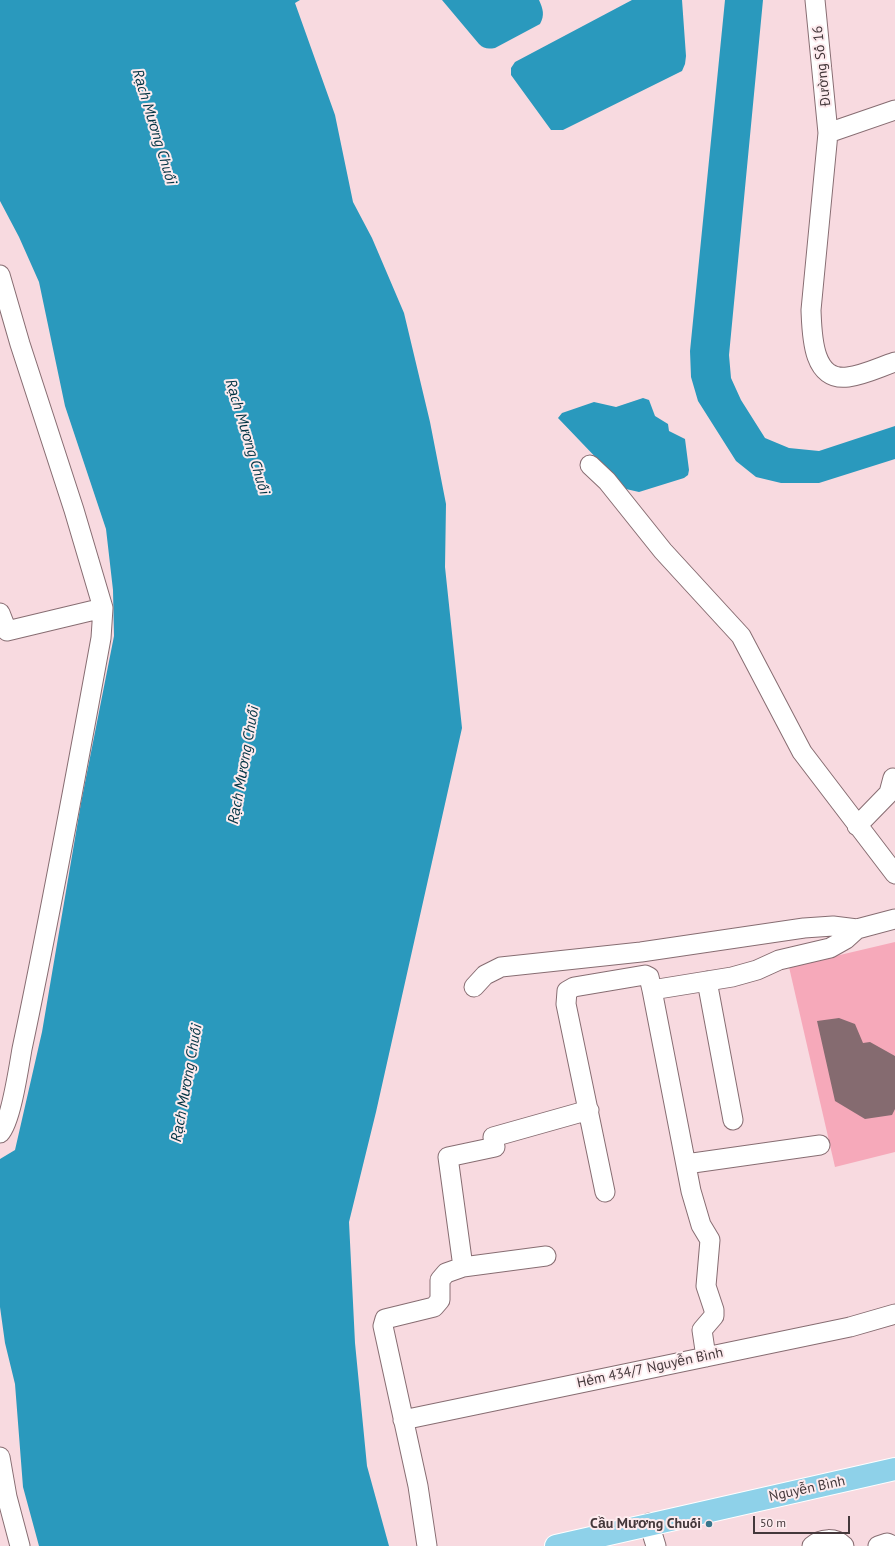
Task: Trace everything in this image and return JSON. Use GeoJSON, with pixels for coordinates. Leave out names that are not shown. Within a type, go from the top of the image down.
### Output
{"type":"FeatureCollection","features":[{"type":"Feature","properties":{"kind":"main road","name":"Nguyễn Bình"},"geometry":{"type":"LineString","coordinates":[[556,1546],[650,1523],[895,1469]]}},
{"type":"Feature","properties":{"kind":"street","name":"Đường Số 16"},"geometry":{"type":"LineString","coordinates":[[815,0],[828,132],[811,310],[812,338],[816,357],[826,369],[837,378],[850,377],[895,362]]}},
{"type":"Feature","properties":{"kind":"street"},"geometry":{"type":"LineString","coordinates":[[828,132],[895,110]]}},
{"type":"Feature","properties":{"kind":"street"},"geometry":{"type":"LineString","coordinates":[[0,275],[20,344],[72,503],[103,608],[102,638],[30,1015],[9,1112],[3,1130],[0,1133]]}},
{"type":"Feature","properties":{"kind":"street"},"geometry":{"type":"LineString","coordinates":[[590,465],[607,481],[663,552],[740,636],[802,752],[895,874]]}},
{"type":"Feature","properties":{"kind":"street"},"geometry":{"type":"LineString","coordinates":[[0,613],[7,631],[103,608]]}},
{"type":"Feature","properties":{"kind":"street"},"geometry":{"type":"LineString","coordinates":[[857,826],[889,792],[893,778]]}},
{"type":"Feature","properties":{"kind":"street"},"geometry":{"type":"LineString","coordinates":[[474,987],[485,975],[501,968],[641,952],[804,928],[833,926],[857,929],[895,919]]}},
{"type":"Feature","properties":{"kind":"street"},"geometry":{"type":"LineString","coordinates":[[652,990],[732,977],[757,970],[779,960],[830,948],[846,939],[857,929]]}},
{"type":"Feature","properties":{"kind":"street"},"geometry":{"type":"LineString","coordinates":[[605,1192],[566,1004],[567,991],[574,987],[646,975],[649,977],[652,990],[691,1191],[701,1225],[710,1240],[706,1286],[714,1310],[714,1316],[702,1330],[706,1357]]}},
{"type":"Feature","properties":{"kind":"street"},"geometry":{"type":"LineString","coordinates":[[707,981],[733,1120]]}},
{"type":"Feature","properties":{"kind":"street"},"geometry":{"type":"LineString","coordinates":[[463,1267],[448,1157],[495,1147],[493,1137],[589,1110]]}},
{"type":"Feature","properties":{"kind":"street"},"geometry":{"type":"LineString","coordinates":[[686,1164],[820,1145]]}},
{"type":"Feature","properties":{"kind":"street"},"geometry":{"type":"LineString","coordinates":[[427,1546],[418,1486],[383,1326],[385,1319],[434,1307],[440,1300],[440,1280],[446,1273],[463,1267],[546,1256]]}},
{"type":"Feature","properties":{"kind":"street","name":"Hẻm 434/7 Nguyễn Bình"},"geometry":{"type":"LineString","coordinates":[[403,1420],[850,1327],[895,1314]]}},
{"type":"Feature","properties":{"kind":"street"},"geometry":{"type":"LineString","coordinates":[[0,1457],[7,1497],[20,1546]]}},
{"type":"Feature","properties":{"kind":"street"},"geometry":{"type":"LineString","coordinates":[[650,1523],[656,1546]]}},
{"type":"Feature","properties":{"kind":"street"},"geometry":{"type":"LineString","coordinates":[[812,1546],[818,1541],[828,1540],[839,1541],[844,1546]]}},
{"type":"Feature","properties":{"kind":"street"},"geometry":{"type":"LineString","coordinates":[[878,1546],[887,1543],[894,1546]]}},
{"type":"Feature","properties":{"kind":"shaded area"},"geometry":{"type":"Polygon","coordinates":[[[895,942],[895,1152],[835,1167],[789,967],[895,942]]]}},
{"type":"Feature","properties":{"kind":"water","name":"Rạch Mương Chuối"},"geometry":{"type":"Polygon","coordinates":[[[0,0],[300,0],[295,3],[335,115],[353,202],[372,238],[404,313],[430,422],[446,504],[445,567],[462,728],[376,1112],[349,1222],[355,1343],[367,1466],[389,1546],[39,1546],[23,1487],[15,1384],[5,1343],[0,1307],[0,1159],[15,1150],[42,1032],[81,803],[114,636],[113,590],[106,529],[65,406],[39,282],[19,237],[0,201],[0,0]]]}},
{"type":"Feature","properties":{"kind":"water"},"geometry":{"type":"Polygon","coordinates":[[[442,0],[539,0],[543,18],[540,24],[495,48],[486,48],[479,44],[442,0]]]}},
{"type":"Feature","properties":{"kind":"water"},"geometry":{"type":"Polygon","coordinates":[[[632,0],[682,0],[686,56],[682,71],[563,130],[551,130],[511,75],[511,68],[515,62],[632,0]]]}},
{"type":"Feature","properties":{"kind":"water"},"geometry":{"type":"Polygon","coordinates":[[[725,0],[763,0],[729,355],[731,378],[741,400],[765,438],[789,448],[819,451],[895,426],[895,459],[819,483],[781,483],[756,477],[736,461],[698,401],[691,377],[690,351],[725,0]]]}},
{"type":"Feature","properties":{"kind":"water"},"geometry":{"type":"Polygon","coordinates":[[[643,398],[649,400],[655,416],[668,424],[669,431],[685,439],[689,470],[688,475],[684,478],[639,492],[626,489],[558,418],[562,413],[594,402],[616,407],[643,398]]]}},
{"type":"Feature","properties":{"kind":"building"},"geometry":{"type":"Polygon","coordinates":[[[839,1018],[855,1024],[863,1043],[870,1042],[895,1056],[895,1109],[892,1115],[865,1119],[835,1101],[817,1021],[839,1018]]]}},
{"type":"Feature","properties":{"kind":"place","name":"Cầu Mương Chuối"},"geometry":{"type":"Point","coordinates":[709,1524]}}]}
